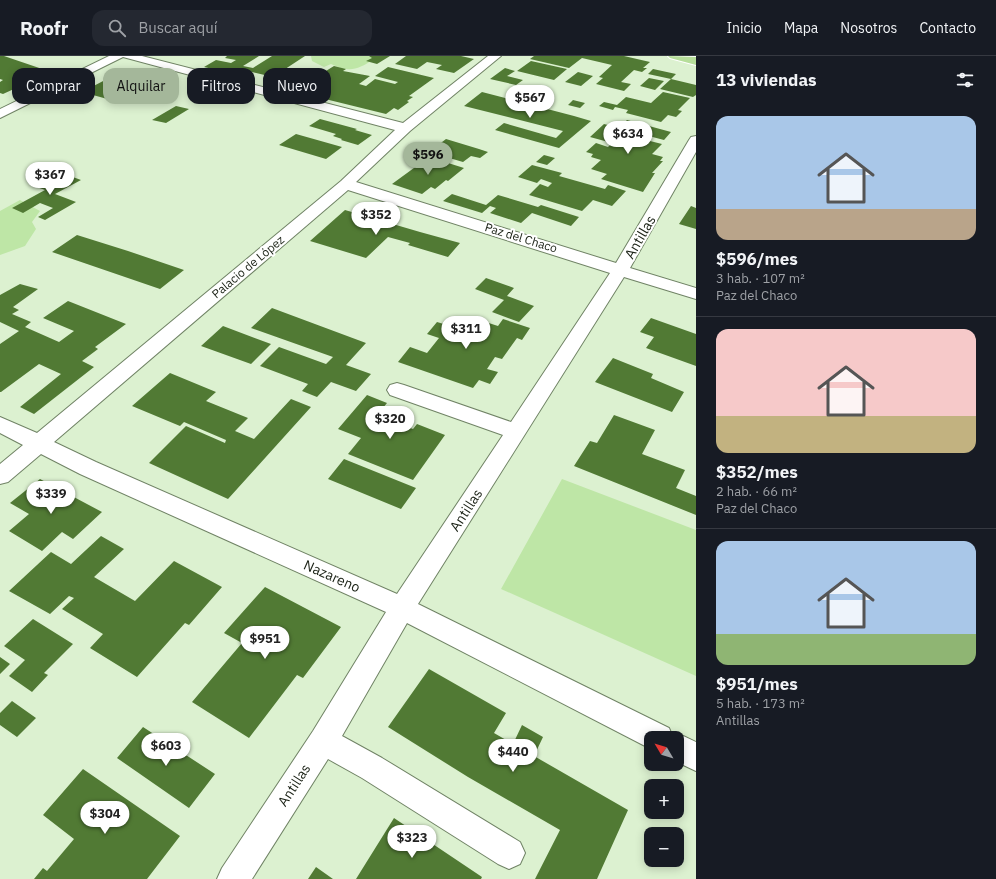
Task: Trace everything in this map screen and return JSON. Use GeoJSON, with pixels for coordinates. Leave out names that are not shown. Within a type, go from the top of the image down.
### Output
{"type":"FeatureCollection","features":[{"type":"Feature","properties":{"kind":"main road"},"geometry":{"type":"LineString","coordinates":[[674,56],[696,60]]}},
{"type":"Feature","properties":{"kind":"street"},"geometry":{"type":"LineString","coordinates":[[0,114],[118,56]]}},
{"type":"Feature","properties":{"kind":"street"},"geometry":{"type":"LineString","coordinates":[[128,56],[405,128]]}},
{"type":"Feature","properties":{"kind":"street","name":"Palacio de López"},"geometry":{"type":"LineString","coordinates":[[0,476],[346,184],[405,128],[495,56]]}},
{"type":"Feature","properties":{"kind":"street","name":"Antillas"},"geometry":{"type":"LineString","coordinates":[[233,879],[323,741],[402,608],[621,269],[696,140]]}},
{"type":"Feature","properties":{"kind":"street","name":"Paz del Chaco"},"geometry":{"type":"LineString","coordinates":[[346,184],[621,269],[696,294]]}},
{"type":"Feature","properties":{"kind":"street"},"geometry":{"type":"LineString","coordinates":[[397,390],[516,432]]}},
{"type":"Feature","properties":{"kind":"street","name":"Nazareno"},"geometry":{"type":"LineString","coordinates":[[0,424],[88,468],[402,608],[645,731]]}},
{"type":"Feature","properties":{"kind":"street"},"geometry":{"type":"LineString","coordinates":[[323,741],[372,768],[509,853]]}},
{"type":"Feature","properties":{"kind":"street"},"geometry":{"type":"LineString","coordinates":[[684,751],[696,757]]}},
{"type":"Feature","properties":{"kind":"green space"},"geometry":{"type":"Polygon","coordinates":[[[311,56],[374,56],[374,59],[358,68],[343,69],[331,64],[324,67],[312,61],[311,56]]]}},
{"type":"Feature","properties":{"kind":"green space"},"geometry":{"type":"Polygon","coordinates":[[[20,200],[40,211],[32,222],[36,229],[25,246],[0,255],[0,211],[20,200]]]}},
{"type":"Feature","properties":{"kind":"green space"},"geometry":{"type":"Polygon","coordinates":[[[562,479],[696,530],[696,676],[501,589],[562,479]]]}},
{"type":"Feature","properties":{"kind":"building"},"geometry":{"type":"Polygon","coordinates":[[[0,56],[39,68],[12,68],[12,90],[3,94],[0,93],[0,82],[3,80],[0,79],[0,56]]]}},
{"type":"Feature","properties":{"kind":"building"},"geometry":{"type":"Polygon","coordinates":[[[227,56],[259,56],[243,66],[253,68],[204,67],[216,60],[231,63],[236,60],[225,58],[227,56]]]}},
{"type":"Feature","properties":{"kind":"building"},"geometry":{"type":"Polygon","coordinates":[[[272,56],[305,56],[287,68],[263,68],[263,75],[255,73],[255,68],[253,68],[272,56]]]}},
{"type":"Feature","properties":{"kind":"building"},"geometry":{"type":"Polygon","coordinates":[[[369,56],[390,56],[377,64],[366,61],[372,58],[369,56]]]}},
{"type":"Feature","properties":{"kind":"building"},"geometry":{"type":"Polygon","coordinates":[[[406,56],[461,56],[474,59],[454,73],[436,69],[442,65],[427,62],[417,69],[395,64],[406,56]]]}},
{"type":"Feature","properties":{"kind":"building"},"geometry":{"type":"Polygon","coordinates":[[[534,56],[624,56],[650,62],[643,68],[647,68],[642,72],[634,70],[621,82],[631,84],[624,91],[596,84],[603,78],[599,77],[612,65],[582,58],[569,68],[530,59],[534,56]]]}},
{"type":"Feature","properties":{"kind":"building"},"geometry":{"type":"Polygon","coordinates":[[[531,61],[567,69],[554,80],[517,71],[531,61]]]}},
{"type":"Feature","properties":{"kind":"building"},"geometry":{"type":"Polygon","coordinates":[[[334,66],[346,69],[343,71],[370,76],[359,84],[366,86],[375,79],[395,84],[398,82],[375,76],[388,67],[434,78],[409,96],[413,97],[407,101],[409,102],[398,110],[394,108],[386,114],[331,100],[331,68],[334,66]]]}},
{"type":"Feature","properties":{"kind":"building"},"geometry":{"type":"Polygon","coordinates":[[[505,68],[515,71],[507,76],[523,80],[516,85],[490,79],[505,68]]]}},
{"type":"Feature","properties":{"kind":"building"},"geometry":{"type":"Polygon","coordinates":[[[653,69],[676,74],[671,79],[648,74],[653,69]]]}},
{"type":"Feature","properties":{"kind":"building"},"geometry":{"type":"Polygon","coordinates":[[[578,72],[593,76],[581,86],[565,82],[578,72]]]}},
{"type":"Feature","properties":{"kind":"building"},"geometry":{"type":"Polygon","coordinates":[[[649,78],[664,81],[655,90],[640,86],[649,78]]]}},
{"type":"Feature","properties":{"kind":"building"},"geometry":{"type":"Polygon","coordinates":[[[671,79],[696,85],[696,95],[693,97],[660,89],[671,79]]]}},
{"type":"Feature","properties":{"kind":"building"},"geometry":{"type":"Polygon","coordinates":[[[103,81],[103,98],[95,96],[95,85],[103,81]]]}},
{"type":"Feature","properties":{"kind":"building"},"geometry":{"type":"Polygon","coordinates":[[[482,92],[591,121],[559,148],[495,130],[504,123],[556,138],[563,131],[464,106],[482,92]]]}},
{"type":"Feature","properties":{"kind":"building"},"geometry":{"type":"Polygon","coordinates":[[[663,92],[690,98],[678,110],[682,111],[676,117],[668,115],[661,122],[626,113],[628,110],[615,107],[613,110],[599,106],[604,102],[617,105],[626,97],[651,103],[663,92]]]}},
{"type":"Feature","properties":{"kind":"building"},"geometry":{"type":"Polygon","coordinates":[[[573,100],[585,103],[580,108],[568,105],[573,100]]]}},
{"type":"Feature","properties":{"kind":"building"},"geometry":{"type":"Polygon","coordinates":[[[176,106],[189,109],[166,123],[152,120],[176,106]]]}},
{"type":"Feature","properties":{"kind":"building"},"geometry":{"type":"Polygon","coordinates":[[[320,119],[357,129],[355,130],[372,135],[358,145],[341,140],[342,139],[333,136],[336,134],[309,126],[320,119]]]}},
{"type":"Feature","properties":{"kind":"building"},"geometry":{"type":"Polygon","coordinates":[[[627,120],[671,132],[664,140],[626,130],[622,134],[662,144],[652,154],[663,157],[660,161],[663,161],[652,173],[655,173],[643,192],[601,179],[607,174],[591,169],[601,160],[591,157],[593,154],[586,152],[596,143],[608,147],[612,143],[590,137],[604,124],[619,128],[627,120]]]}},
{"type":"Feature","properties":{"kind":"building"},"geometry":{"type":"Polygon","coordinates":[[[296,134],[342,147],[326,159],[279,145],[296,134]]]}},
{"type":"Feature","properties":{"kind":"building"},"geometry":{"type":"Polygon","coordinates":[[[446,139],[488,152],[480,158],[471,156],[463,162],[429,152],[446,139]]]}},
{"type":"Feature","properties":{"kind":"building"},"geometry":{"type":"Polygon","coordinates":[[[544,155],[555,158],[547,165],[536,162],[544,155]]]}},
{"type":"Feature","properties":{"kind":"building"},"geometry":{"type":"Polygon","coordinates":[[[429,157],[464,168],[448,181],[446,180],[435,189],[431,187],[422,194],[392,184],[429,157]]]}},
{"type":"Feature","properties":{"kind":"building"},"geometry":{"type":"Polygon","coordinates":[[[532,165],[562,173],[559,176],[605,189],[608,185],[626,191],[612,206],[593,200],[582,211],[529,195],[540,184],[548,187],[552,183],[541,179],[537,183],[518,177],[532,165]]]}},
{"type":"Feature","properties":{"kind":"building"},"geometry":{"type":"Polygon","coordinates":[[[62,173],[81,180],[55,194],[76,202],[45,220],[38,217],[53,208],[40,203],[23,213],[12,208],[45,190],[37,187],[62,173]]]}},
{"type":"Feature","properties":{"kind":"building"},"geometry":{"type":"Polygon","coordinates":[[[452,194],[486,205],[498,195],[538,207],[541,205],[579,217],[571,226],[532,213],[521,223],[490,213],[496,208],[490,206],[482,213],[443,201],[452,194]]]}},
{"type":"Feature","properties":{"kind":"building"},"geometry":{"type":"Polygon","coordinates":[[[691,206],[696,208],[696,229],[679,224],[691,206]]]}},
{"type":"Feature","properties":{"kind":"building"},"geometry":{"type":"Polygon","coordinates":[[[345,210],[460,243],[448,257],[408,245],[410,243],[388,237],[366,258],[310,241],[345,210]]]}},
{"type":"Feature","properties":{"kind":"building"},"geometry":{"type":"Polygon","coordinates":[[[77,235],[184,270],[160,289],[52,252],[77,235]]]}},
{"type":"Feature","properties":{"kind":"building"},"geometry":{"type":"Polygon","coordinates":[[[486,278],[514,288],[507,296],[534,306],[519,322],[492,312],[504,300],[475,289],[486,278]]]}},
{"type":"Feature","properties":{"kind":"building"},"geometry":{"type":"Polygon","coordinates":[[[20,284],[38,289],[13,307],[19,310],[12,314],[31,322],[25,327],[59,342],[74,331],[43,318],[68,301],[126,324],[95,347],[98,349],[82,361],[94,367],[34,414],[20,407],[61,374],[39,364],[0,392],[0,344],[19,331],[0,322],[0,295],[20,284]]]}},
{"type":"Feature","properties":{"kind":"building"},"geometry":{"type":"Polygon","coordinates":[[[272,308],[366,343],[346,365],[371,374],[356,391],[331,382],[317,397],[302,391],[308,384],[260,366],[279,347],[326,364],[333,357],[251,328],[272,308]]]}},
{"type":"Feature","properties":{"kind":"building"},"geometry":{"type":"Polygon","coordinates":[[[467,316],[498,326],[503,319],[530,328],[522,340],[517,338],[502,359],[495,357],[487,369],[498,372],[490,384],[479,380],[473,388],[398,362],[410,347],[427,353],[439,338],[427,334],[437,322],[457,328],[467,316]]]}},
{"type":"Feature","properties":{"kind":"building"},"geometry":{"type":"Polygon","coordinates":[[[651,318],[696,334],[696,366],[646,348],[654,337],[640,332],[651,318]]]}},
{"type":"Feature","properties":{"kind":"building"},"geometry":{"type":"Polygon","coordinates":[[[223,326],[271,344],[251,364],[201,346],[223,326]]]}},
{"type":"Feature","properties":{"kind":"building"},"geometry":{"type":"Polygon","coordinates":[[[613,358],[653,374],[651,378],[684,392],[672,412],[595,382],[613,358]]]}},
{"type":"Feature","properties":{"kind":"building"},"geometry":{"type":"Polygon","coordinates":[[[170,373],[216,392],[206,401],[248,418],[235,431],[254,439],[291,399],[311,407],[228,499],[149,463],[186,426],[225,443],[226,440],[184,422],[180,426],[132,406],[170,373]]]}},
{"type":"Feature","properties":{"kind":"building"},"geometry":{"type":"Polygon","coordinates":[[[367,395],[387,403],[369,425],[373,427],[381,417],[413,429],[417,424],[445,435],[413,480],[348,454],[361,438],[338,429],[367,395]]]}},
{"type":"Feature","properties":{"kind":"building"},"geometry":{"type":"Polygon","coordinates":[[[614,415],[655,430],[642,454],[685,470],[676,488],[696,496],[696,515],[574,466],[590,441],[597,443],[614,415]]]}},
{"type":"Feature","properties":{"kind":"building"},"geometry":{"type":"Polygon","coordinates":[[[344,459],[416,488],[401,509],[328,479],[344,459]]]}},
{"type":"Feature","properties":{"kind":"building"},"geometry":{"type":"Polygon","coordinates":[[[40,479],[102,512],[73,539],[62,532],[42,551],[9,531],[29,514],[10,503],[40,479]]]}},
{"type":"Feature","properties":{"kind":"building"},"geometry":{"type":"Polygon","coordinates":[[[101,536],[124,549],[94,577],[135,601],[174,561],[222,587],[189,625],[185,623],[137,677],[90,648],[103,634],[62,609],[74,598],[69,596],[50,614],[9,591],[51,552],[71,564],[101,536]]]}},
{"type":"Feature","properties":{"kind":"building"},"geometry":{"type":"Polygon","coordinates":[[[265,587],[341,627],[303,678],[297,675],[249,738],[192,702],[242,643],[224,633],[265,587]]]}},
{"type":"Feature","properties":{"kind":"building"},"geometry":{"type":"Polygon","coordinates":[[[33,619],[73,644],[44,673],[48,675],[32,692],[9,676],[25,660],[4,646],[33,619]]]}},
{"type":"Feature","properties":{"kind":"building"},"geometry":{"type":"Polygon","coordinates":[[[0,657],[10,664],[0,674],[0,657]]]}},
{"type":"Feature","properties":{"kind":"building"},"geometry":{"type":"Polygon","coordinates":[[[429,669],[506,713],[494,733],[513,744],[522,725],[543,737],[534,756],[628,810],[597,879],[535,879],[560,830],[468,777],[388,727],[429,669]]]}},
{"type":"Feature","properties":{"kind":"building"},"geometry":{"type":"Polygon","coordinates":[[[12,701],[36,718],[17,737],[0,725],[0,713],[12,701]]]}},
{"type":"Feature","properties":{"kind":"building"},"geometry":{"type":"Polygon","coordinates":[[[143,727],[215,774],[189,808],[117,758],[143,727]]]}},
{"type":"Feature","properties":{"kind":"building"},"geometry":{"type":"Polygon","coordinates":[[[83,769],[180,836],[147,879],[34,879],[43,868],[47,871],[74,839],[43,815],[83,769]]]}},
{"type":"Feature","properties":{"kind":"building"},"geometry":{"type":"Polygon","coordinates":[[[394,818],[482,877],[481,879],[356,879],[394,818]]]}},
{"type":"Feature","properties":{"kind":"building"},"geometry":{"type":"Polygon","coordinates":[[[316,867],[333,879],[308,879],[316,867]]]}}]}
